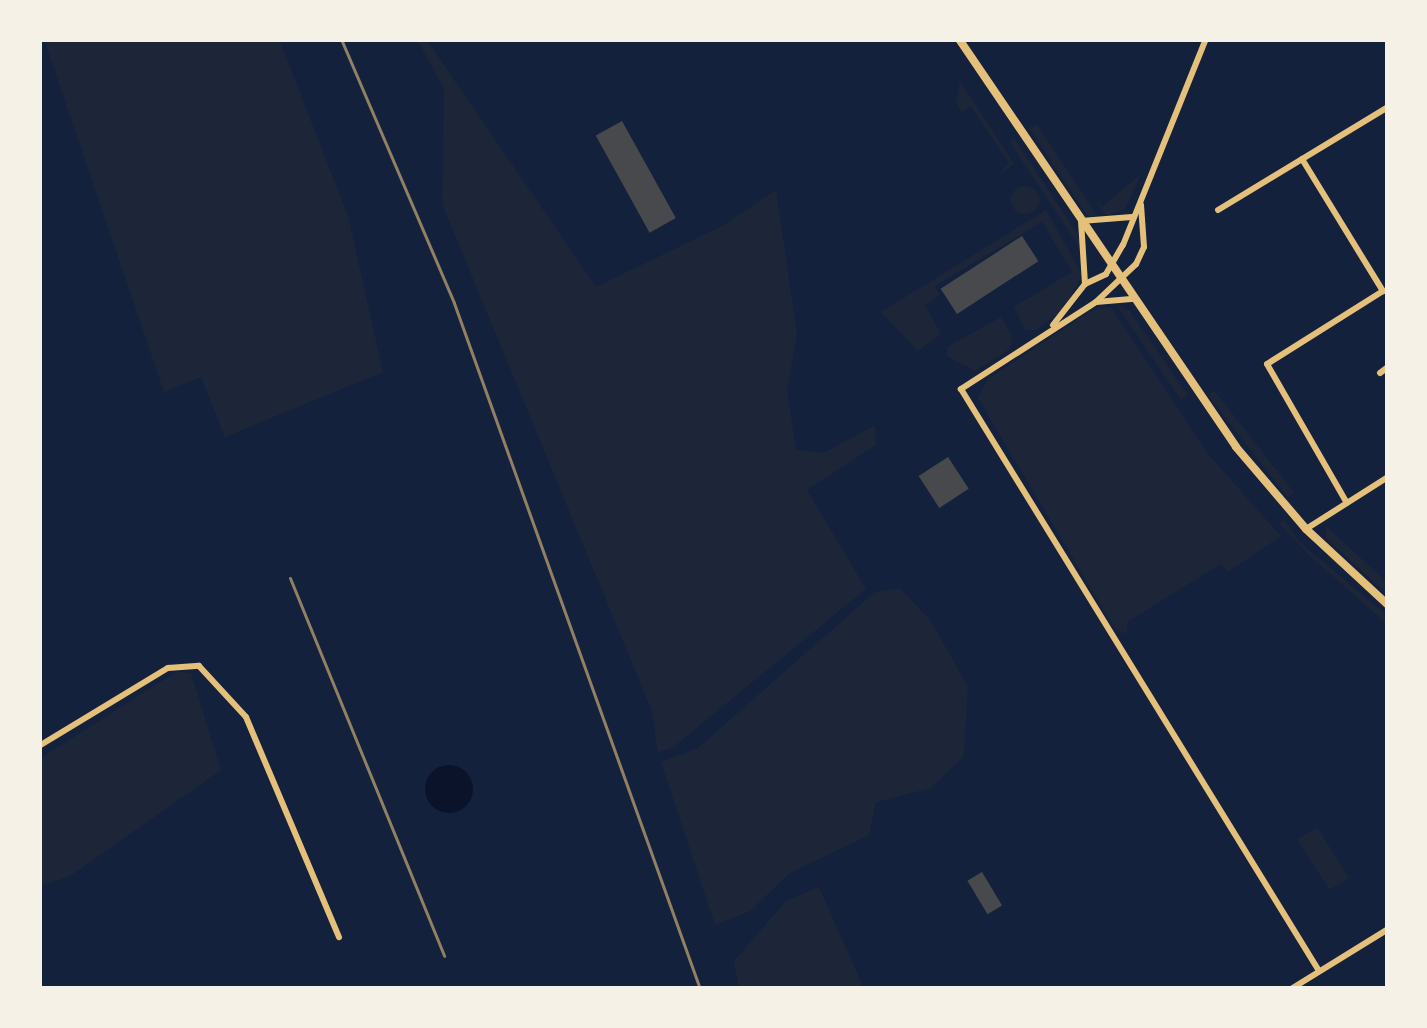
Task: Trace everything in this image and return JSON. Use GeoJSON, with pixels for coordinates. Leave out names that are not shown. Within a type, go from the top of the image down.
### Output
{"type":"FeatureCollection","features":[{"type":"Feature","properties":{"kind":"street"},"geometry":{"type":"LineString","coordinates":[[959,39],[1236,448],[1306,529],[1388,605]]}},
{"type":"Feature","properties":{"kind":"street"},"geometry":{"type":"LineString","coordinates":[[1041,336],[1085,284],[1112,267],[1206,39]]}},
{"type":"Feature","properties":{"kind":"street"},"geometry":{"type":"LineString","coordinates":[[1218,210],[1388,107]]}},
{"type":"Feature","properties":{"kind":"street"},"geometry":{"type":"LineString","coordinates":[[1302,160],[1383,291],[1267,364],[1347,502]]}},
{"type":"Feature","properties":{"kind":"street"},"geometry":{"type":"LineString","coordinates":[[1141,205],[1144,247],[1120,278],[1096,302],[962,389],[1319,971]]}},
{"type":"Feature","properties":{"kind":"street"},"geometry":{"type":"LineString","coordinates":[[1081,220],[1132,217]]}},
{"type":"Feature","properties":{"kind":"street"},"geometry":{"type":"LineString","coordinates":[[1081,220],[1085,284]]}},
{"type":"Feature","properties":{"kind":"street"},"geometry":{"type":"LineString","coordinates":[[1096,302],[1134,299]]}},
{"type":"Feature","properties":{"kind":"street"},"geometry":{"type":"LineString","coordinates":[[1380,373],[1388,367]]}},
{"type":"Feature","properties":{"kind":"street"},"geometry":{"type":"LineString","coordinates":[[1306,529],[1388,477]]}},
{"type":"Feature","properties":{"kind":"street"},"geometry":{"type":"LineString","coordinates":[[39,746],[168,668],[199,666],[246,717],[339,937]]}},
{"type":"Feature","properties":{"kind":"street"},"geometry":{"type":"LineString","coordinates":[[1291,989],[1388,929]]}},
{"type":"Feature","properties":{"kind":"shaded area"},"geometry":{"type":"Polygon","coordinates":[[[44,39],[279,39],[348,216],[383,372],[225,437],[201,377],[164,392],[44,39]]]}},
{"type":"Feature","properties":{"kind":"shaded area"},"geometry":{"type":"Polygon","coordinates":[[[417,39],[426,39],[596,287],[724,225],[776,190],[797,334],[787,390],[796,450],[824,453],[875,425],[876,445],[807,490],[866,589],[672,748],[658,752],[652,711],[442,204],[444,89],[417,39]]]}},
{"type":"Feature","properties":{"kind":"shaded area"},"geometry":{"type":"Polygon","coordinates":[[[960,81],[1014,164],[994,179],[1009,163],[971,106],[962,112],[956,102],[960,81]]]}},
{"type":"Feature","properties":{"kind":"shaded area"},"geometry":{"type":"Polygon","coordinates":[[[1037,124],[1100,220],[1087,215],[1029,128],[1037,124]]]}},
{"type":"Feature","properties":{"kind":"shaded area"},"geometry":{"type":"Polygon","coordinates":[[[1014,138],[1077,233],[1084,254],[1010,143],[1014,138]]]}},
{"type":"Feature","properties":{"kind":"shaded area"},"geometry":{"type":"Polygon","coordinates":[[[1141,174],[1125,209],[1106,216],[1095,201],[1103,206],[1141,174]]]}},
{"type":"Feature","properties":{"kind":"shaded area"},"geometry":{"type":"Polygon","coordinates":[[[1025,186],[1035,190],[1039,200],[1035,210],[1025,214],[1015,210],[1011,200],[1015,190],[1025,186]]]}},
{"type":"Feature","properties":{"kind":"shaded area"},"geometry":{"type":"Polygon","coordinates":[[[1046,210],[1082,274],[1065,308],[1036,330],[1025,330],[1014,307],[1072,272],[1042,222],[935,286],[940,295],[925,305],[941,334],[918,351],[881,312],[1046,210]]]}},
{"type":"Feature","properties":{"kind":"shaded area"},"geometry":{"type":"Polygon","coordinates":[[[1116,304],[1129,310],[1188,395],[1181,400],[1116,304]]]}},
{"type":"Feature","properties":{"kind":"shaded area"},"geometry":{"type":"Polygon","coordinates":[[[1111,307],[1208,454],[1281,536],[1228,572],[1221,564],[1127,622],[1127,634],[1115,629],[978,398],[988,379],[1092,310],[1111,307]]]}},
{"type":"Feature","properties":{"kind":"shaded area"},"geometry":{"type":"Polygon","coordinates":[[[1001,317],[1012,335],[1010,349],[975,371],[947,356],[947,347],[1001,317]]]}},
{"type":"Feature","properties":{"kind":"shaded area"},"geometry":{"type":"Polygon","coordinates":[[[1214,390],[1294,492],[1288,497],[1208,395],[1214,390]]]}},
{"type":"Feature","properties":{"kind":"shaded area"},"geometry":{"type":"Polygon","coordinates":[[[1284,519],[1299,542],[1388,616],[1388,625],[1309,555],[1279,523],[1284,519]]]}},
{"type":"Feature","properties":{"kind":"shaded area"},"geometry":{"type":"Polygon","coordinates":[[[1326,526],[1388,583],[1388,595],[1326,538],[1326,526]]]}},
{"type":"Feature","properties":{"kind":"shaded area"},"geometry":{"type":"Polygon","coordinates":[[[900,588],[931,621],[968,687],[964,756],[931,788],[876,802],[869,835],[790,873],[750,911],[715,925],[661,762],[698,748],[875,592],[900,588]]]}},
{"type":"Feature","properties":{"kind":"shaded area"},"geometry":{"type":"Polygon","coordinates":[[[176,672],[191,673],[221,770],[70,876],[39,887],[39,759],[176,672]]]}},
{"type":"Feature","properties":{"kind":"shaded area"},"geometry":{"type":"Polygon","coordinates":[[[449,765],[466,772],[473,789],[466,806],[449,813],[432,806],[425,789],[432,772],[449,765]]]}},
{"type":"Feature","properties":{"kind":"shaded area"},"geometry":{"type":"Polygon","coordinates":[[[1317,827],[1349,878],[1329,890],[1297,839],[1317,827]]]}},
{"type":"Feature","properties":{"kind":"shaded area"},"geometry":{"type":"Polygon","coordinates":[[[819,887],[864,989],[739,989],[734,961],[786,901],[819,887]]]}},
{"type":"Feature","properties":{"kind":"building"},"geometry":{"type":"Polygon","coordinates":[[[622,121],[676,218],[650,233],[596,136],[622,121]]]}},
{"type":"Feature","properties":{"kind":"building"},"geometry":{"type":"Polygon","coordinates":[[[1022,236],[1038,261],[957,314],[941,289],[1022,236]]]}},
{"type":"Feature","properties":{"kind":"building"},"geometry":{"type":"Polygon","coordinates":[[[948,457],[969,489],[939,508],[919,476],[948,457]]]}},
{"type":"Feature","properties":{"kind":"building"},"geometry":{"type":"Polygon","coordinates":[[[982,872],[1002,905],[988,914],[967,881],[982,872]]]}},
{"type":"Feature","properties":{"kind":"railway"},"geometry":{"type":"LineString","coordinates":[[341,39],[454,303],[700,989]]}},
{"type":"Feature","properties":{"kind":"railway"},"geometry":{"type":"LineString","coordinates":[[290,578],[444,956]]}}]}
